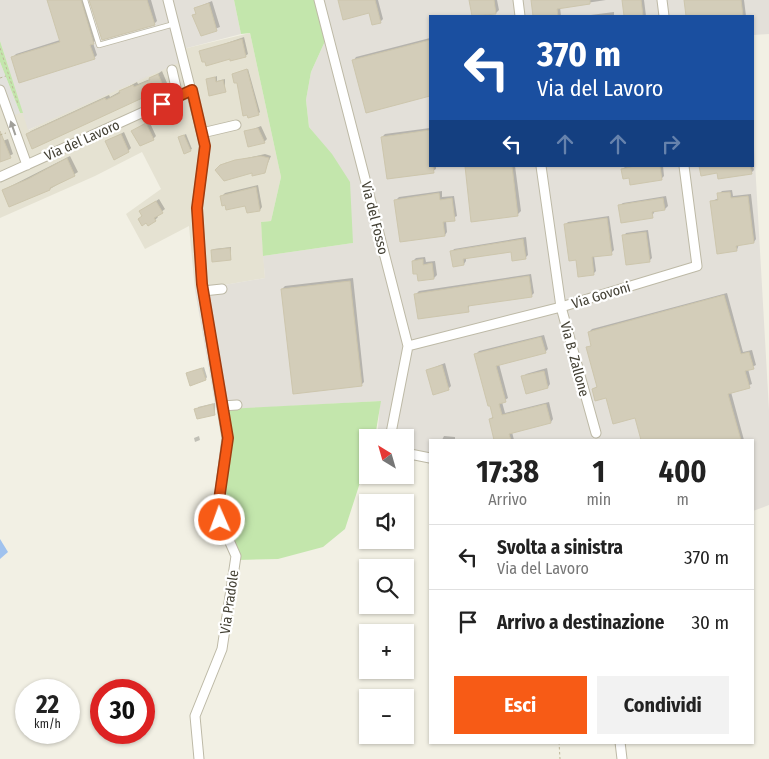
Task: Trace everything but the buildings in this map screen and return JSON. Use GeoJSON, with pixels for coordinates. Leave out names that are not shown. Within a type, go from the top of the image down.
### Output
{"type":"FeatureCollection","features":[{"type":"Feature","properties":{"kind":"street","name":"Via Pradole"},"geometry":{"type":"LineString","coordinates":[[168,0],[205,146],[197,208],[203,291],[228,438],[219,500],[220,520],[236,556],[222,649],[195,716],[200,748],[199,759]]}},
{"type":"Feature","properties":{"kind":"street","name":"Via del Fosso"},"geometry":{"type":"LineString","coordinates":[[318,0],[408,346],[392,429]]}},
{"type":"Feature","properties":{"kind":"street"},"geometry":{"type":"LineString","coordinates":[[518,0],[520,15]]}},
{"type":"Feature","properties":{"kind":"street"},"geometry":{"type":"LineString","coordinates":[[662,0],[664,15]]}},
{"type":"Feature","properties":{"kind":"street"},"geometry":{"type":"LineString","coordinates":[[172,70],[178,96]]}},
{"type":"Feature","properties":{"kind":"street"},"geometry":{"type":"LineString","coordinates":[[0,90],[27,165]]}},
{"type":"Feature","properties":{"kind":"street","name":"Via del Lavoro"},"geometry":{"type":"LineString","coordinates":[[0,177],[192,90]]}},
{"type":"Feature","properties":{"kind":"street"},"geometry":{"type":"LineString","coordinates":[[202,133],[236,125]]}},
{"type":"Feature","properties":{"kind":"street","name":"Via B. Zallone"},"geometry":{"type":"LineString","coordinates":[[541,167],[561,307],[596,433]]}},
{"type":"Feature","properties":{"kind":"street","name":"Via Govoni"},"geometry":{"type":"LineString","coordinates":[[408,346],[561,307],[697,266],[684,167]]}},
{"type":"Feature","properties":{"kind":"street"},"geometry":{"type":"LineString","coordinates":[[203,291],[222,289]]}},
{"type":"Feature","properties":{"kind":"street"},"geometry":{"type":"LineString","coordinates":[[222,406],[237,405]]}},
{"type":"Feature","properties":{"kind":"street"},"geometry":{"type":"LineString","coordinates":[[414,455],[429,458]]}},
{"type":"Feature","properties":{"kind":"street"},"geometry":{"type":"LineString","coordinates":[[620,744],[622,759]]}},
{"type":"Feature","properties":{"kind":"lane"},"geometry":{"type":"LineString","coordinates":[[85,0],[99,45],[174,24]]}},
{"type":"Feature","properties":{"kind":"path"},"geometry":{"type":"LineString","coordinates":[[0,48],[7,75],[18,104]]}},
{"type":"Feature","properties":{"kind":"path"},"geometry":{"type":"LineString","coordinates":[[0,78],[7,75]]}},
{"type":"Feature","properties":{"kind":"path"},"geometry":{"type":"LineString","coordinates":[[559,744],[560,759]]}},
{"type":"Feature","properties":{"kind":"shaded area"},"geometry":{"type":"Polygon","coordinates":[[[0,0],[234,0],[241,34],[183,49],[183,61],[28,130],[0,41],[0,0]]]}},
{"type":"Feature","properties":{"kind":"shaded area"},"geometry":{"type":"Polygon","coordinates":[[[315,0],[769,0],[769,34],[754,35],[754,15],[429,15],[429,167],[754,167],[754,145],[769,410],[769,505],[754,511],[754,439],[429,439],[429,461],[414,458],[414,429],[378,429],[380,401],[216,410],[195,290],[265,278],[263,256],[353,243],[331,154],[309,127],[306,100],[311,72],[326,39],[315,0]]]}},
{"type":"Feature","properties":{"kind":"shaded area"},"geometry":{"type":"Polygon","coordinates":[[[250,33],[281,177],[271,221],[261,222],[265,278],[195,290],[189,226],[145,249],[126,214],[161,189],[142,152],[95,176],[0,218],[0,41],[29,130],[183,49],[250,33]]]}},
{"type":"Feature","properties":{"kind":"shaded area"},"geometry":{"type":"Polygon","coordinates":[[[0,62],[20,113],[10,117],[0,90],[0,62]]]}},
{"type":"Feature","properties":{"kind":"green space"},"geometry":{"type":"Polygon","coordinates":[[[234,0],[315,0],[326,39],[311,72],[306,100],[309,127],[332,154],[350,182],[353,243],[263,256],[261,222],[271,221],[281,177],[250,33],[241,34],[234,0]]]}},
{"type":"Feature","properties":{"kind":"green space"},"geometry":{"type":"Polygon","coordinates":[[[0,41],[23,113],[20,113],[0,62],[0,41]]]}},
{"type":"Feature","properties":{"kind":"green space"},"geometry":{"type":"Polygon","coordinates":[[[381,401],[376,429],[359,429],[360,484],[345,529],[323,547],[278,559],[238,560],[224,520],[222,499],[225,409],[381,401]]]}},
{"type":"Feature","properties":{"kind":"water"},"geometry":{"type":"Polygon","coordinates":[[[0,539],[8,552],[0,559],[0,539]]]}},
{"type":"Feature","properties":{"kind":"route"},"geometry":{"type":"LineString","coordinates":[[162,104],[192,90],[205,146],[197,208],[202,284],[228,438],[219,500],[220,520]]}}]}
